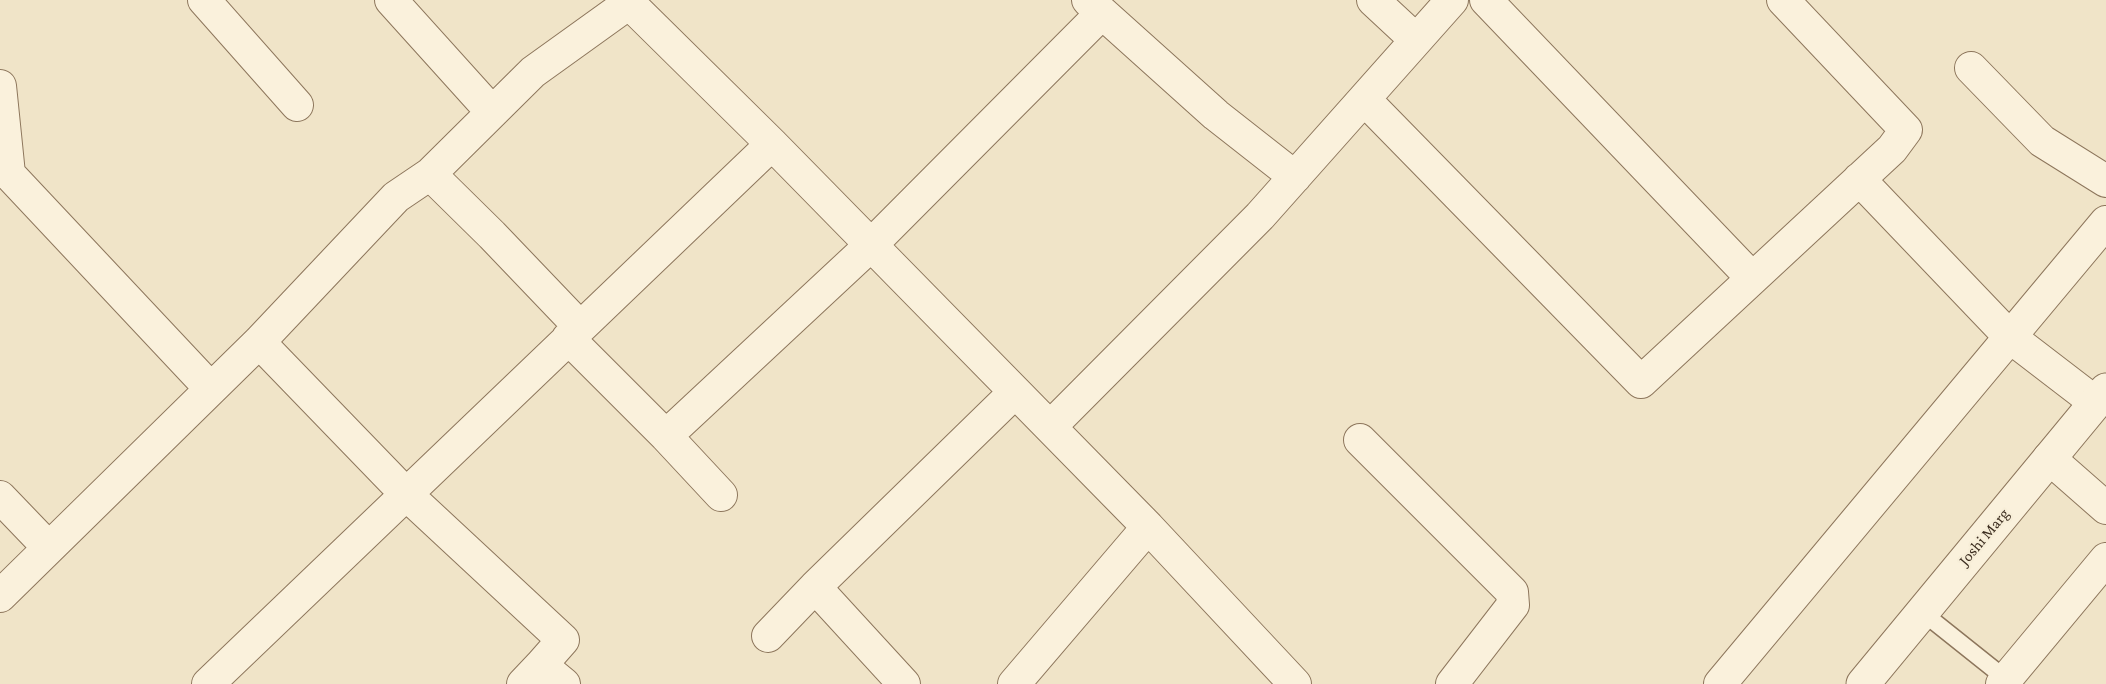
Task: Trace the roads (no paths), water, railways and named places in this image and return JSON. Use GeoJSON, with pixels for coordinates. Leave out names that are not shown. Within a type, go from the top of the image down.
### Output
{"type":"FeatureCollection","features":[{"type":"Feature","properties":{"kind":"street"},"geometry":{"type":"LineString","coordinates":[[204,0],[297,105]]}},
{"type":"Feature","properties":{"kind":"street"},"geometry":{"type":"LineString","coordinates":[[391,0],[492,112]]}},
{"type":"Feature","properties":{"kind":"street"},"geometry":{"type":"LineString","coordinates":[[1373,0],[1416,40]]}},
{"type":"Feature","properties":{"kind":"street"},"geometry":{"type":"LineString","coordinates":[[1050,427],[1260,216],[1452,0]]}},
{"type":"Feature","properties":{"kind":"street"},"geometry":{"type":"LineString","coordinates":[[1486,0],[1752,278]]}},
{"type":"Feature","properties":{"kind":"street"},"geometry":{"type":"LineString","coordinates":[[1364,99],[1641,382],[1892,149],[1906,130],[1783,0]]}},
{"type":"Feature","properties":{"kind":"street"},"geometry":{"type":"LineString","coordinates":[[0,596],[259,342],[396,196],[430,174],[533,72],[629,3],[772,144],[1148,527],[1291,682]]}},
{"type":"Feature","properties":{"kind":"street"},"geometry":{"type":"LineString","coordinates":[[666,436],[871,245],[1095,6],[1216,114],[1295,177]]}},
{"type":"Feature","properties":{"kind":"street"},"geometry":{"type":"LineString","coordinates":[[1971,68],[2042,141],[2106,181]]}},
{"type":"Feature","properties":{"kind":"street"},"geometry":{"type":"LineString","coordinates":[[0,86],[9,174],[211,389]]}},
{"type":"Feature","properties":{"kind":"street"},"geometry":{"type":"LineString","coordinates":[[208,684],[772,144]]}},
{"type":"Feature","properties":{"kind":"street"},"geometry":{"type":"LineString","coordinates":[[430,174],[492,235],[574,333],[721,495]]}},
{"type":"Feature","properties":{"kind":"street"},"geometry":{"type":"LineString","coordinates":[[1859,179],[2010,337],[2101,397]]}},
{"type":"Feature","properties":{"kind":"street"},"geometry":{"type":"LineString","coordinates":[[1720,684],[2106,222]]}},
{"type":"Feature","properties":{"kind":"street"},"geometry":{"type":"LineString","coordinates":[[259,342],[406,494],[563,640],[543,678]]}},
{"type":"Feature","properties":{"kind":"street"},"geometry":{"type":"LineString","coordinates":[[768,636],[815,587],[1015,392]]}},
{"type":"Feature","properties":{"kind":"street","name":"Joshi Marg"},"geometry":{"type":"LineString","coordinates":[[1863,684],[2101,397]]}},
{"type":"Feature","properties":{"kind":"street"},"geometry":{"type":"LineString","coordinates":[[1360,440],[1512,592],[1513,605],[1452,684]]}},
{"type":"Feature","properties":{"kind":"street"},"geometry":{"type":"LineString","coordinates":[[2049,458],[2106,508]]}},
{"type":"Feature","properties":{"kind":"street"},"geometry":{"type":"LineString","coordinates":[[0,497],[49,548]]}},
{"type":"Feature","properties":{"kind":"street"},"geometry":{"type":"LineString","coordinates":[[1014,684],[1148,527]]}},
{"type":"Feature","properties":{"kind":"street"},"geometry":{"type":"LineString","coordinates":[[2004,682],[2106,559]]}},
{"type":"Feature","properties":{"kind":"street"},"geometry":{"type":"LineString","coordinates":[[815,587],[904,684]]}},
{"type":"Feature","properties":{"kind":"lane"},"geometry":{"type":"LineString","coordinates":[[1922,612],[2004,682]]}}]}
